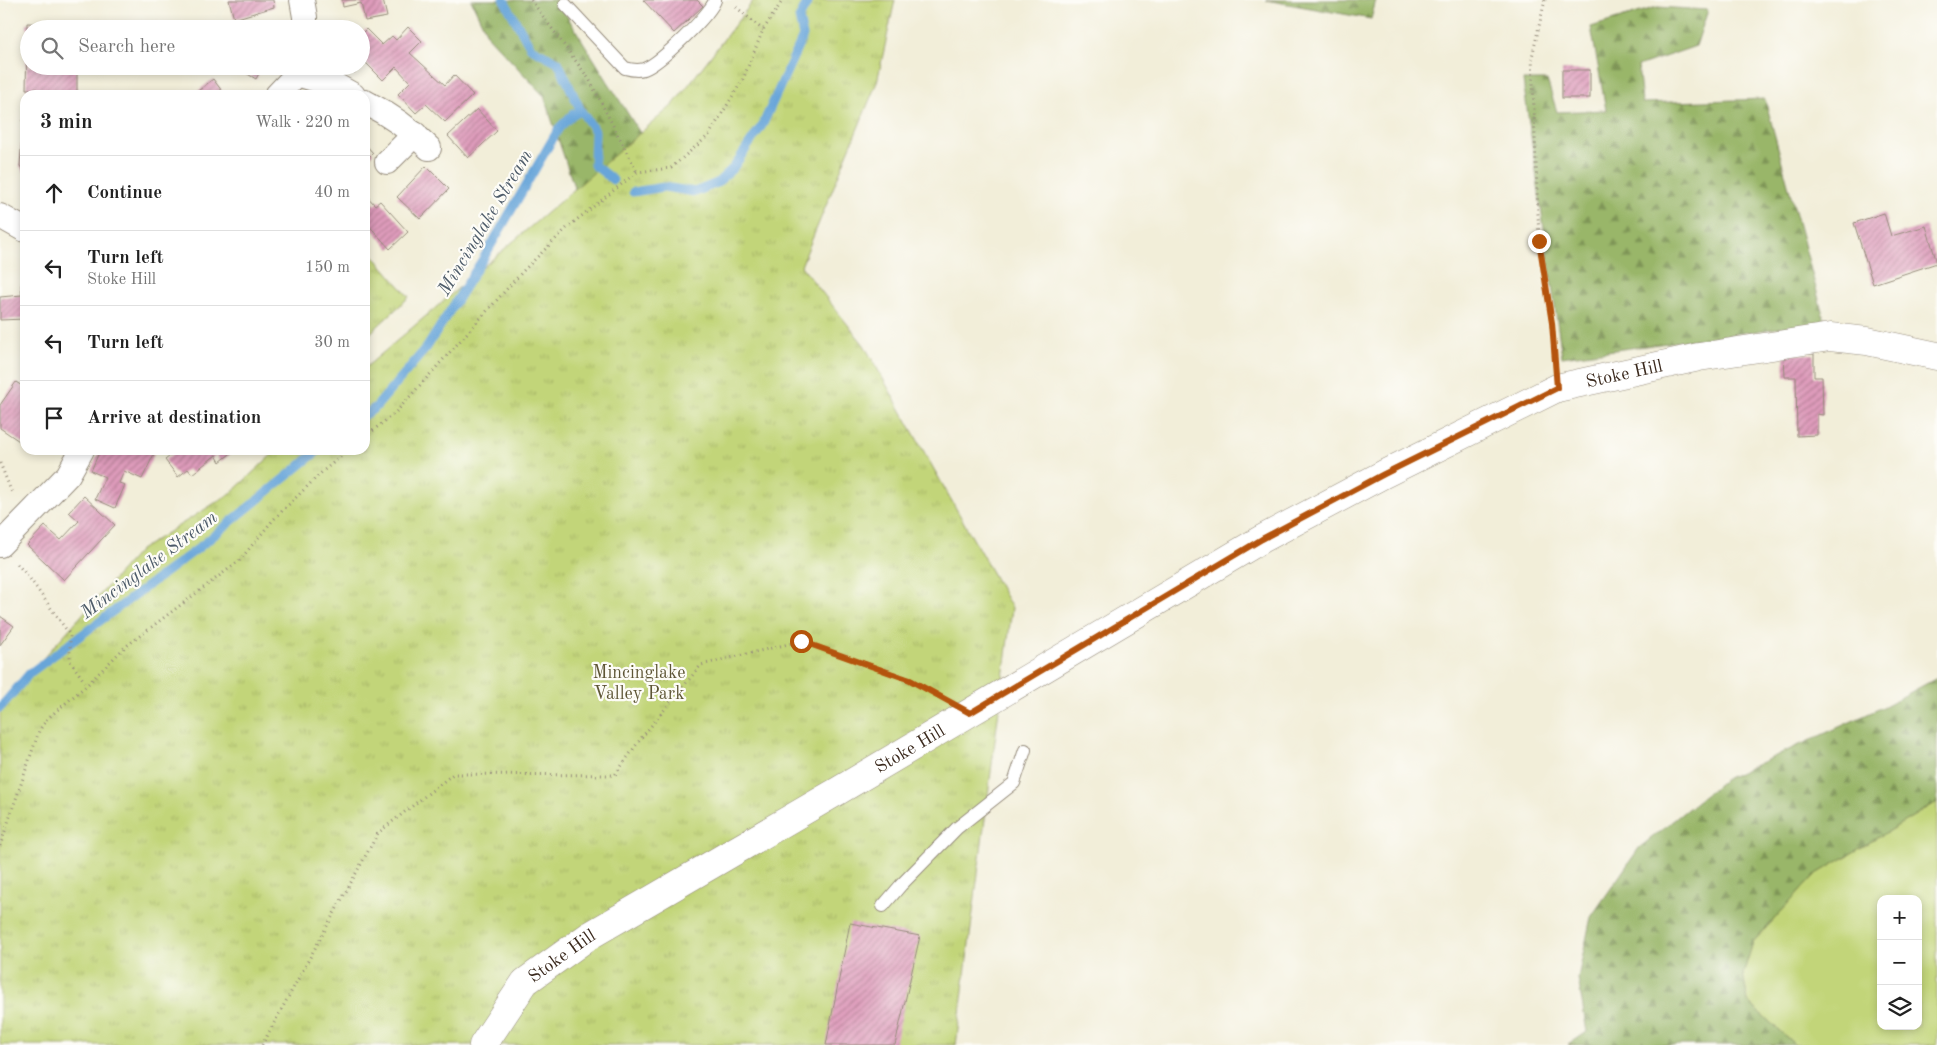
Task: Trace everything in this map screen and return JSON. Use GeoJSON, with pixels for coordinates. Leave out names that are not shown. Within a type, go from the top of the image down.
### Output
{"type":"FeatureCollection","features":[{"type":"Feature","properties":{"kind":"street"},"geometry":{"type":"LineString","coordinates":[[302,0],[305,20]]}},
{"type":"Feature","properties":{"kind":"street"},"geometry":{"type":"LineString","coordinates":[[281,90],[294,75]]}},
{"type":"Feature","properties":{"kind":"street"},"geometry":{"type":"LineString","coordinates":[[310,75],[344,90]]}},
{"type":"Feature","properties":{"kind":"street"},"geometry":{"type":"LineString","coordinates":[[370,104],[384,111],[422,141],[387,162]]}},
{"type":"Feature","properties":{"kind":"street"},"geometry":{"type":"LineString","coordinates":[[0,216],[20,227]]}},
{"type":"Feature","properties":{"kind":"street","name":"Stoke Hill"},"geometry":{"type":"LineString","coordinates":[[483,1045],[525,982],[588,936],[970,713],[1262,539],[1384,474],[1557,388],[1699,357],[1830,338],[1867,341],[1937,356]]}},
{"type":"Feature","properties":{"kind":"street"},"geometry":{"type":"LineString","coordinates":[[8,554],[68,475],[79,455]]}},
{"type":"Feature","properties":{"kind":"lane"},"geometry":{"type":"LineString","coordinates":[[565,4],[625,68],[634,71],[646,68],[664,57],[704,17],[714,0]]}},
{"type":"Feature","properties":{"kind":"lane"},"geometry":{"type":"LineString","coordinates":[[883,906],[957,828],[1014,783],[1025,750]]}},
{"type":"Feature","properties":{"kind":"path"},"geometry":{"type":"LineString","coordinates":[[530,0],[589,79],[637,172]]}},
{"type":"Feature","properties":{"kind":"path"},"geometry":{"type":"LineString","coordinates":[[370,433],[396,412],[536,258],[569,226],[637,172],[671,168],[709,135],[743,79],[763,30],[783,0]]}},
{"type":"Feature","properties":{"kind":"path"},"geometry":{"type":"LineString","coordinates":[[1545,0],[1532,57],[1539,241],[1552,323],[1557,388]]}},
{"type":"Feature","properties":{"kind":"path"},"geometry":{"type":"LineString","coordinates":[[735,6],[763,30]]}},
{"type":"Feature","properties":{"kind":"path"},"geometry":{"type":"LineString","coordinates":[[0,846],[39,731],[47,719],[87,685],[125,647],[239,561],[273,520],[323,471],[343,455]]}},
{"type":"Feature","properties":{"kind":"path"},"geometry":{"type":"LineString","coordinates":[[8,554],[28,576],[70,635],[70,661],[87,685]]}},
{"type":"Feature","properties":{"kind":"path"},"geometry":{"type":"LineString","coordinates":[[262,1045],[378,833],[453,774],[615,776],[642,737],[701,665],[801,641],[910,680],[970,713]]}},
{"type":"Feature","properties":{"kind":"green space"},"geometry":{"type":"Polygon","coordinates":[[[471,0],[557,0],[640,133],[575,190],[544,96],[488,36],[471,0]]]}},
{"type":"Feature","properties":{"kind":"green space","name":"Mincinglake Valley Park"},"geometry":{"type":"Polygon","coordinates":[[[754,0],[895,0],[877,82],[801,266],[864,345],[1012,608],[956,1045],[0,1045],[0,711],[30,673],[140,550],[231,493],[272,455],[370,455],[370,364],[673,105],[754,0]]]}},
{"type":"Feature","properties":{"kind":"green space"},"geometry":{"type":"Polygon","coordinates":[[[1266,0],[1376,0],[1371,19],[1266,0]]]}},
{"type":"Feature","properties":{"kind":"green space"},"geometry":{"type":"Polygon","coordinates":[[[1657,7],[1708,10],[1696,46],[1638,66],[1642,103],[1765,99],[1825,322],[1562,357],[1523,80],[1547,80],[1557,112],[1606,110],[1591,27],[1657,7]]]}},
{"type":"Feature","properties":{"kind":"green space"},"geometry":{"type":"Polygon","coordinates":[[[370,252],[409,297],[370,333],[370,252]]]}},
{"type":"Feature","properties":{"kind":"green space"},"geometry":{"type":"Polygon","coordinates":[[[1937,678],[1937,802],[1815,875],[1753,942],[1743,974],[1748,1002],[1795,1045],[1568,1045],[1587,1032],[1578,978],[1591,917],[1639,848],[1725,779],[1883,707],[1937,678]]]}},
{"type":"Feature","properties":{"kind":"green space"},"geometry":{"type":"Polygon","coordinates":[[[1937,802],[1937,1045],[1795,1045],[1748,1002],[1743,974],[1753,942],[1815,875],[1937,802]]]}},
{"type":"Feature","properties":{"kind":"building"},"geometry":{"type":"Polygon","coordinates":[[[229,0],[273,0],[274,7],[234,19],[229,0]]]}},
{"type":"Feature","properties":{"kind":"building"},"geometry":{"type":"Polygon","coordinates":[[[342,0],[383,0],[387,17],[365,20],[361,3],[343,7],[342,0]]]}},
{"type":"Feature","properties":{"kind":"building"},"geometry":{"type":"Polygon","coordinates":[[[643,0],[697,0],[703,6],[674,33],[643,0]]]}},
{"type":"Feature","properties":{"kind":"building"},"geometry":{"type":"Polygon","coordinates":[[[408,27],[422,41],[410,53],[445,85],[454,75],[473,95],[445,122],[426,104],[416,113],[398,94],[410,82],[396,67],[383,80],[370,67],[370,33],[382,45],[392,36],[396,40],[408,27]]]}},
{"type":"Feature","properties":{"kind":"building"},"geometry":{"type":"Polygon","coordinates":[[[1562,70],[1590,70],[1590,98],[1562,98],[1562,70]]]}},
{"type":"Feature","properties":{"kind":"building"},"geometry":{"type":"Polygon","coordinates":[[[26,75],[77,75],[77,90],[26,89],[26,75]]]}},
{"type":"Feature","properties":{"kind":"building"},"geometry":{"type":"Polygon","coordinates":[[[249,75],[258,75],[256,79],[249,75]]]}},
{"type":"Feature","properties":{"kind":"building"},"geometry":{"type":"Polygon","coordinates":[[[213,79],[221,90],[199,90],[213,79]]]}},
{"type":"Feature","properties":{"kind":"building"},"geometry":{"type":"Polygon","coordinates":[[[477,109],[497,131],[468,158],[448,136],[477,109]]]}},
{"type":"Feature","properties":{"kind":"building"},"geometry":{"type":"Polygon","coordinates":[[[426,166],[449,189],[420,219],[397,197],[426,166]]]}},
{"type":"Feature","properties":{"kind":"building"},"geometry":{"type":"Polygon","coordinates":[[[370,200],[375,205],[380,201],[408,232],[390,249],[370,227],[370,200]]]}},
{"type":"Feature","properties":{"kind":"building"},"geometry":{"type":"Polygon","coordinates":[[[1884,213],[1891,236],[1926,226],[1937,263],[1873,284],[1854,223],[1884,213]]]}},
{"type":"Feature","properties":{"kind":"building"},"geometry":{"type":"Polygon","coordinates":[[[20,295],[20,319],[0,320],[0,297],[20,295]]]}},
{"type":"Feature","properties":{"kind":"building"},"geometry":{"type":"Polygon","coordinates":[[[1784,354],[1814,354],[1814,377],[1822,377],[1823,415],[1817,414],[1817,435],[1797,436],[1796,377],[1785,377],[1784,354]]]}},
{"type":"Feature","properties":{"kind":"building"},"geometry":{"type":"Polygon","coordinates":[[[16,382],[20,385],[20,442],[0,428],[0,405],[16,382]]]}},
{"type":"Feature","properties":{"kind":"building"},"geometry":{"type":"Polygon","coordinates":[[[98,455],[154,455],[142,479],[124,471],[119,483],[125,485],[115,508],[95,499],[105,477],[91,471],[98,455]]]}},
{"type":"Feature","properties":{"kind":"building"},"geometry":{"type":"Polygon","coordinates":[[[172,455],[216,455],[192,474],[188,469],[178,477],[165,460],[172,455]]]}},
{"type":"Feature","properties":{"kind":"building"},"geometry":{"type":"Polygon","coordinates":[[[216,455],[229,455],[220,462],[216,455]]]}},
{"type":"Feature","properties":{"kind":"building"},"geometry":{"type":"Polygon","coordinates":[[[84,496],[115,525],[64,580],[27,545],[45,526],[61,540],[79,521],[69,512],[84,496]]]}},
{"type":"Feature","properties":{"kind":"building"},"geometry":{"type":"Polygon","coordinates":[[[0,616],[14,626],[0,645],[0,616]]]}},
{"type":"Feature","properties":{"kind":"building"},"geometry":{"type":"Polygon","coordinates":[[[850,923],[920,936],[895,1045],[826,1045],[850,923]]]}},
{"type":"Feature","properties":{"kind":"waterway"},"geometry":{"type":"LineString","coordinates":[[504,0],[531,48],[558,62],[581,111]]}},
{"type":"Feature","properties":{"kind":"waterway","name":"Mincinglake Stream"},"geometry":{"type":"LineString","coordinates":[[633,192],[664,187],[695,192],[717,183],[733,168],[763,124],[803,36],[799,18],[809,0]]}},
{"type":"Feature","properties":{"kind":"waterway","name":"Mincinglake Stream"},"geometry":{"type":"LineString","coordinates":[[370,411],[376,407],[427,347],[486,254],[559,128],[573,114],[581,111],[595,131],[594,165],[613,180]]}},
{"type":"Feature","properties":{"kind":"waterway","name":"Mincinglake Stream"},"geometry":{"type":"LineString","coordinates":[[0,708],[30,673],[196,550],[313,455]]}},
{"type":"Feature","properties":{"kind":"route"},"geometry":{"type":"LineString","coordinates":[[801,641],[910,680],[970,713],[1262,539],[1384,474],[1557,388],[1552,323],[1539,241]]}}]}
